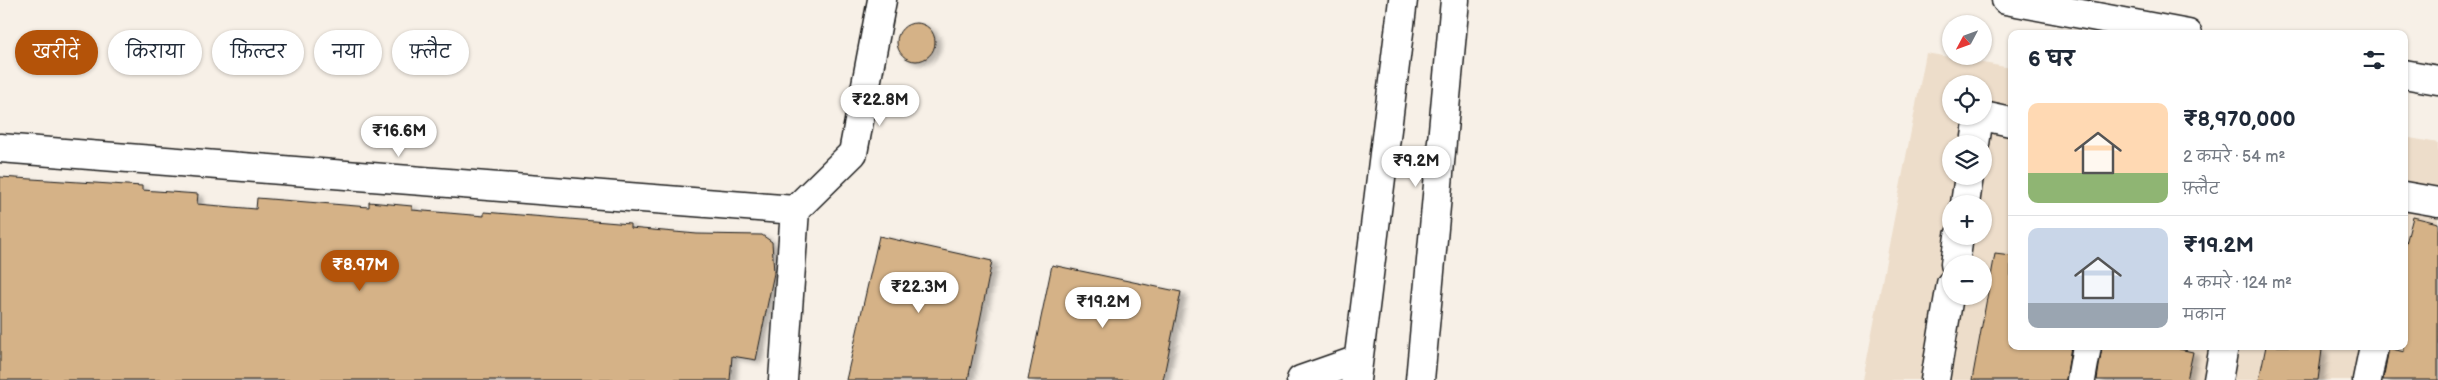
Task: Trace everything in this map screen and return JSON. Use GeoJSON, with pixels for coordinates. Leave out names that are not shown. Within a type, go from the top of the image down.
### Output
{"type":"FeatureCollection","features":[{"type":"Feature","properties":{"kind":"street"},"geometry":{"type":"LineString","coordinates":[[783,380],[795,210],[853,153],[882,0]]}},
{"type":"Feature","properties":{"kind":"street"},"geometry":{"type":"LineString","coordinates":[[1301,380],[1357,370],[1402,0]]}},
{"type":"Feature","properties":{"kind":"street"},"geometry":{"type":"LineString","coordinates":[[1420,380],[1455,0]]}},
{"type":"Feature","properties":{"kind":"street"},"geometry":{"type":"LineString","coordinates":[[2006,0],[2167,30]]}},
{"type":"Feature","properties":{"kind":"street"},"geometry":{"type":"LineString","coordinates":[[2408,75],[2438,80]]}},
{"type":"Feature","properties":{"kind":"street"},"geometry":{"type":"LineString","coordinates":[[1992,118],[2008,121]]}},
{"type":"Feature","properties":{"kind":"street"},"geometry":{"type":"LineString","coordinates":[[0,148],[795,210]]}},
{"type":"Feature","properties":{"kind":"street"},"geometry":{"type":"LineString","coordinates":[[2408,197],[2438,202]]}},
{"type":"Feature","properties":{"kind":"street"},"geometry":{"type":"LineString","coordinates":[[1935,380],[1948,305]]}},
{"type":"Feature","properties":{"kind":"street"},"geometry":{"type":"LineString","coordinates":[[2081,380],[2086,350]]}},
{"type":"Feature","properties":{"kind":"street"},"geometry":{"type":"LineString","coordinates":[[2218,380],[2223,350]]}},
{"type":"Feature","properties":{"kind":"street"},"geometry":{"type":"LineString","coordinates":[[2367,380],[2373,350]]}},
{"type":"Feature","properties":{"kind":"shaded area"},"geometry":{"type":"Polygon","coordinates":[[[1926,53],[1942,56],[1942,65],[1992,65],[2008,67],[2008,350],[2408,350],[2408,138],[2438,143],[2438,380],[1863,380],[1926,53]]]}},
{"type":"Feature","properties":{"kind":"building"},"geometry":{"type":"Polygon","coordinates":[[[916,23],[930,28],[935,42],[930,56],[916,61],[902,56],[897,42],[902,28],[916,23]]]}},
{"type":"Feature","properties":{"kind":"building"},"geometry":{"type":"Polygon","coordinates":[[[0,177],[142,186],[142,190],[198,194],[197,204],[256,209],[257,198],[369,207],[369,202],[412,206],[412,210],[484,216],[484,212],[630,224],[630,228],[697,234],[762,235],[772,242],[774,273],[756,360],[732,356],[730,380],[0,380],[0,177]]]}},
{"type":"Feature","properties":{"kind":"building"},"geometry":{"type":"Polygon","coordinates":[[[2413,217],[2438,223],[2438,380],[2383,380],[2389,350],[2404,352],[2404,350],[2408,350],[2408,236],[2413,217]]]}},
{"type":"Feature","properties":{"kind":"building"},"geometry":{"type":"Polygon","coordinates":[[[879,236],[992,261],[968,380],[846,380],[879,236]]]}},
{"type":"Feature","properties":{"kind":"building"},"geometry":{"type":"Polygon","coordinates":[[[1995,254],[2008,256],[2008,350],[2070,350],[2066,380],[1972,380],[1986,305],[1992,305],[1992,270],[1995,254]]]}},
{"type":"Feature","properties":{"kind":"building"},"geometry":{"type":"Polygon","coordinates":[[[1052,265],[1181,292],[1163,380],[1028,380],[1052,265]]]}},
{"type":"Feature","properties":{"kind":"building"},"geometry":{"type":"Polygon","coordinates":[[[2101,350],[2184,350],[2193,352],[2187,380],[2097,380],[2101,350]]]}},
{"type":"Feature","properties":{"kind":"building"},"geometry":{"type":"Polygon","coordinates":[[[2265,350],[2322,350],[2318,380],[2259,380],[2265,350]]]}}]}
